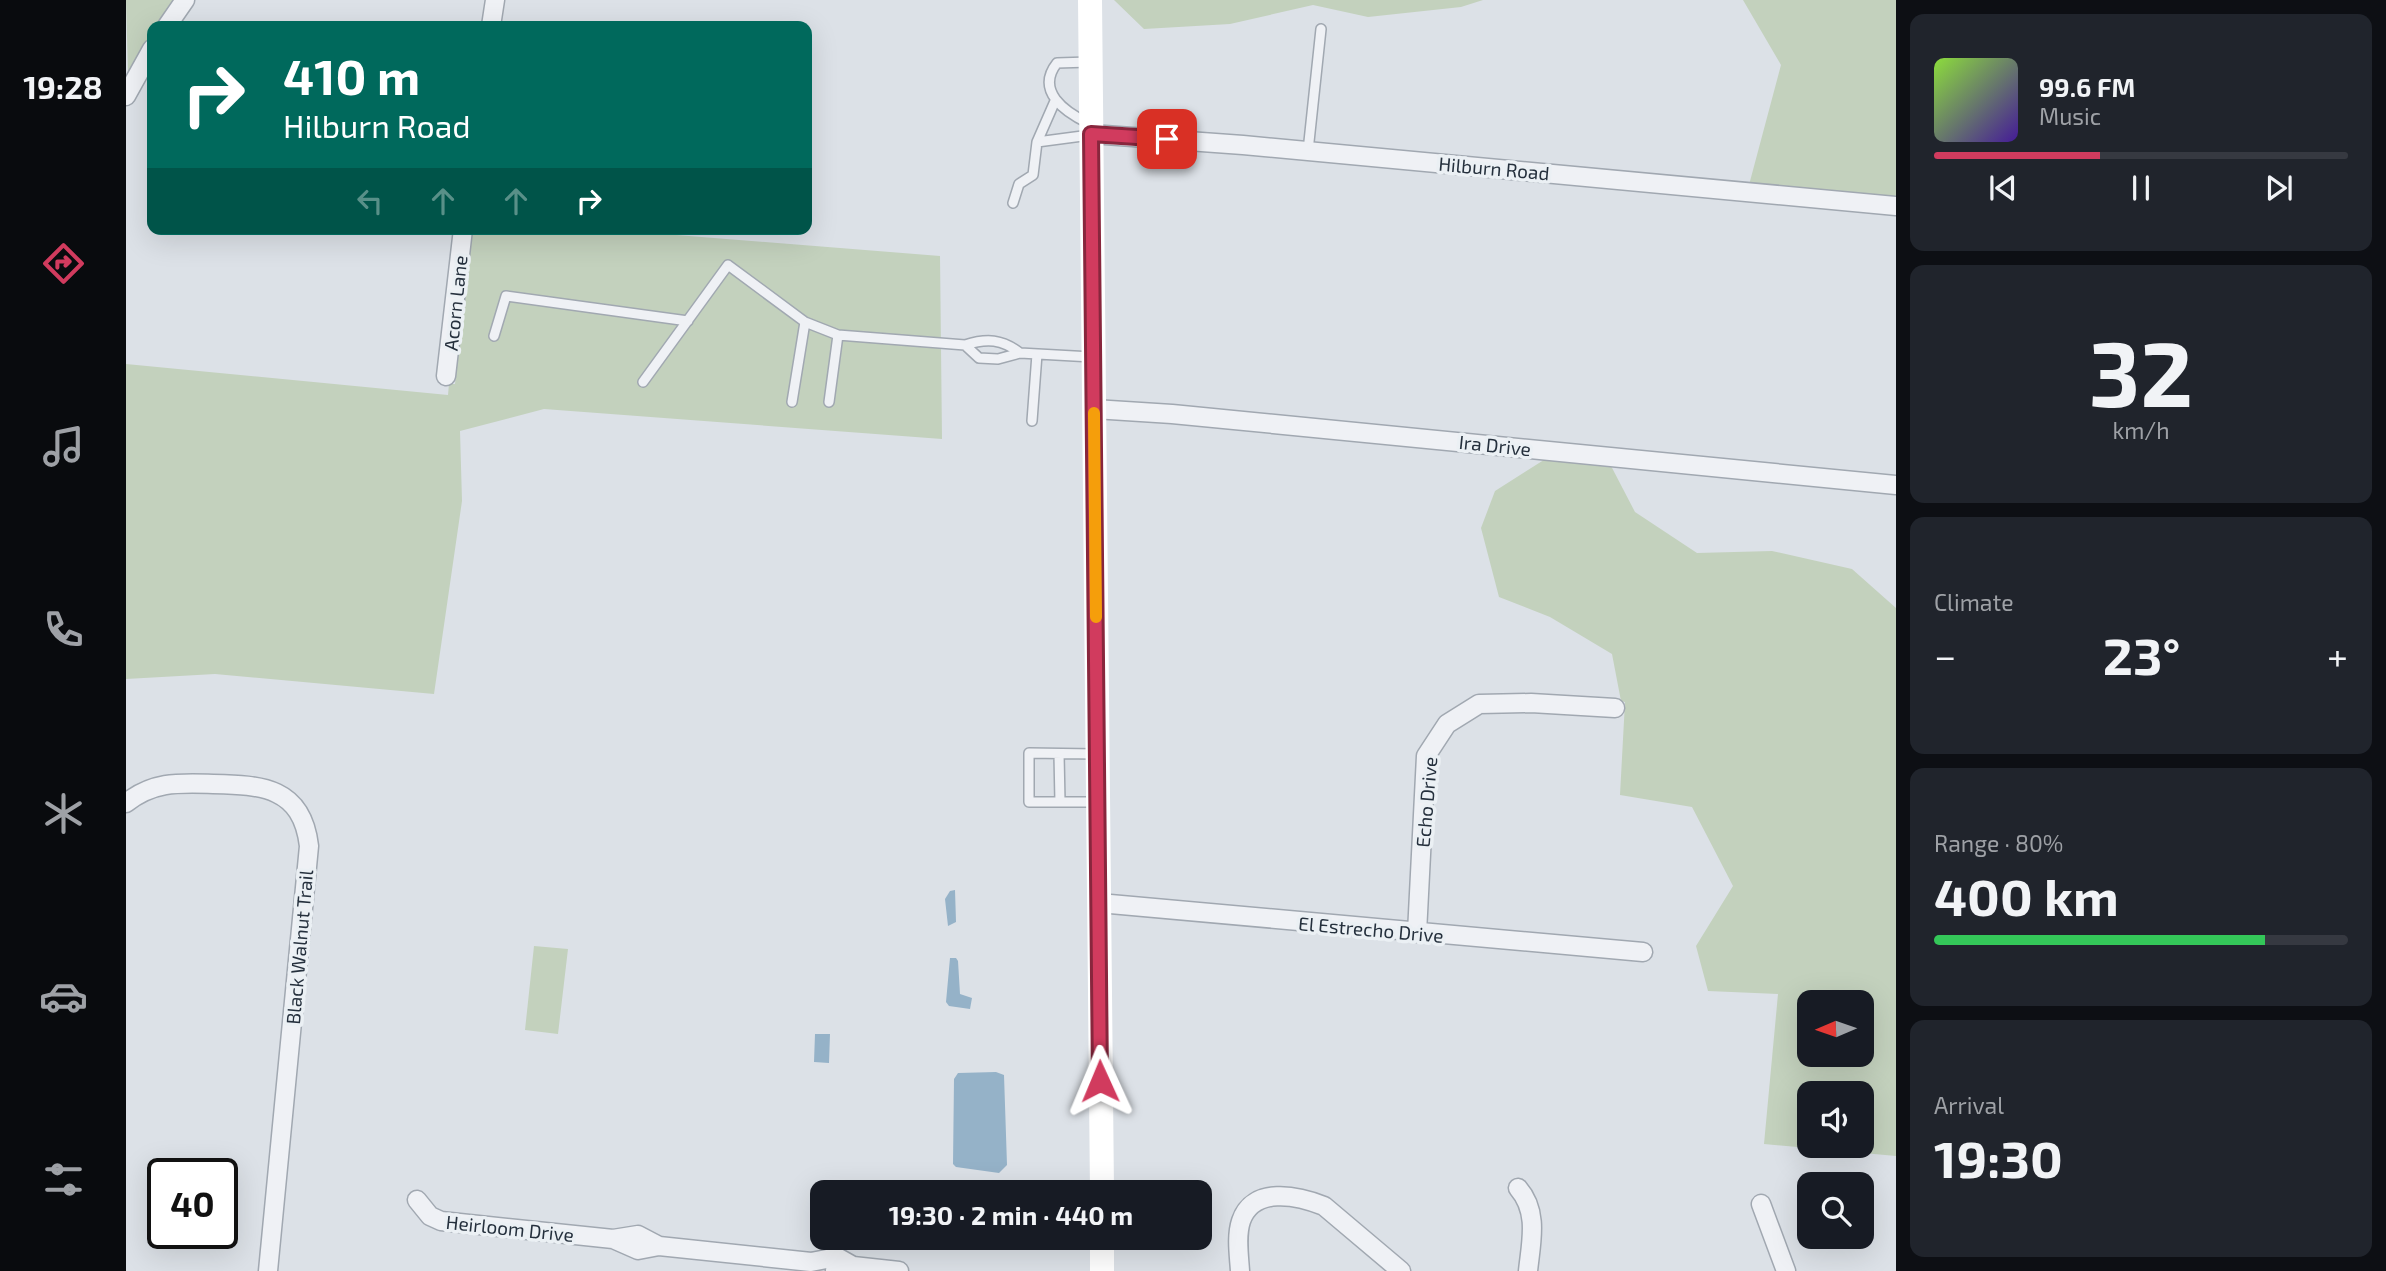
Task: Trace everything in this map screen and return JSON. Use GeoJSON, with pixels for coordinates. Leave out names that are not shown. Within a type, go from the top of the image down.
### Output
{"type":"FeatureCollection","features":[{"type":"Feature","properties":{"kind":"street"},"geometry":{"type":"LineString","coordinates":[[170,21],[184,0]]}},
{"type":"Feature","properties":{"kind":"street"},"geometry":{"type":"LineString","coordinates":[[492,21],[495,0]]}},
{"type":"Feature","properties":{"kind":"street"},"geometry":{"type":"LineString","coordinates":[[1090,0],[1102,1180]]}},
{"type":"Feature","properties":{"kind":"street"},"geometry":{"type":"LineString","coordinates":[[126,96],[147,58]]}},
{"type":"Feature","properties":{"kind":"street","name":"Hilburn Road"},"geometry":{"type":"LineString","coordinates":[[1091,129],[1896,206]]}},
{"type":"Feature","properties":{"kind":"street","name":"Acorn Lane"},"geometry":{"type":"LineString","coordinates":[[446,376],[462,235]]}},
{"type":"Feature","properties":{"kind":"street","name":"Ira Drive"},"geometry":{"type":"LineString","coordinates":[[1094,409],[1265,422],[1896,485]]}},
{"type":"Feature","properties":{"kind":"street","name":"Echo Drive"},"geometry":{"type":"LineString","coordinates":[[1417,933],[1426,756],[1447,724],[1479,704],[1531,703],[1615,708]]}},
{"type":"Feature","properties":{"kind":"street","name":"Black Walnut Trail"},"geometry":{"type":"LineString","coordinates":[[126,803],[154,786],[170,783],[255,785],[284,797],[295,807],[308,833],[309,846],[268,1271]]}},
{"type":"Feature","properties":{"kind":"street","name":"El Estrecho Drive"},"geometry":{"type":"LineString","coordinates":[[1099,903],[1643,952]]}},
{"type":"Feature","properties":{"kind":"street"},"geometry":{"type":"LineString","coordinates":[[1518,1188],[1530,1206],[1533,1219],[1528,1271]]}},
{"type":"Feature","properties":{"kind":"street"},"geometry":{"type":"LineString","coordinates":[[1240,1271],[1239,1232],[1245,1212],[1254,1203],[1275,1196],[1308,1200],[1324,1206],[1401,1271]]}},
{"type":"Feature","properties":{"kind":"street","name":"Heirloom Drive"},"geometry":{"type":"LineString","coordinates":[[417,1200],[430,1216],[441,1221],[613,1239],[638,1235],[659,1246],[811,1262],[837,1257],[840,1269],[900,1271]]}},
{"type":"Feature","properties":{"kind":"street"},"geometry":{"type":"LineString","coordinates":[[1761,1204],[1786,1271]]}},
{"type":"Feature","properties":{"kind":"street"},"geometry":{"type":"LineString","coordinates":[[1102,1250],[1102,1271]]}},
{"type":"Feature","properties":{"kind":"lane"},"geometry":{"type":"LineString","coordinates":[[1308,151],[1321,29]]}},
{"type":"Feature","properties":{"kind":"lane"},"geometry":{"type":"LineString","coordinates":[[1091,62],[1062,62],[1054,66],[1052,94],[1063,109],[1091,129]]}},
{"type":"Feature","properties":{"kind":"lane"},"geometry":{"type":"LineString","coordinates":[[1013,203],[1019,184],[1033,175],[1037,142],[1055,101]]}},
{"type":"Feature","properties":{"kind":"lane"},"geometry":{"type":"LineString","coordinates":[[1037,142],[1091,129]]}},
{"type":"Feature","properties":{"kind":"lane"},"geometry":{"type":"LineString","coordinates":[[643,382],[728,265],[805,321],[838,335],[965,345],[984,339],[1007,343],[1020,353]]}},
{"type":"Feature","properties":{"kind":"lane"},"geometry":{"type":"LineString","coordinates":[[494,336],[506,296],[688,321]]}},
{"type":"Feature","properties":{"kind":"lane"},"geometry":{"type":"LineString","coordinates":[[792,402],[805,321]]}},
{"type":"Feature","properties":{"kind":"lane"},"geometry":{"type":"LineString","coordinates":[[830,402],[838,335]]}},
{"type":"Feature","properties":{"kind":"lane"},"geometry":{"type":"LineString","coordinates":[[965,345],[979,358],[998,359],[1020,353],[1093,357]]}},
{"type":"Feature","properties":{"kind":"lane"},"geometry":{"type":"LineString","coordinates":[[1032,421],[1037,354]]}},
{"type":"Feature","properties":{"kind":"lane"},"geometry":{"type":"LineString","coordinates":[[1097,754],[1028,753],[1034,777],[1029,802],[1098,802]]}},
{"type":"Feature","properties":{"kind":"lane"},"geometry":{"type":"LineString","coordinates":[[1059,754],[1055,777],[1060,802]]}},
{"type":"Feature","properties":{"kind":"green space"},"geometry":{"type":"Polygon","coordinates":[[[126,0],[174,0],[160,21],[147,21],[147,42],[128,75],[126,0]]]}},
{"type":"Feature","properties":{"kind":"green space"},"geometry":{"type":"Polygon","coordinates":[[[1114,0],[1483,0],[1461,7],[1368,17],[1313,5],[1230,24],[1144,29],[1114,0]]]}},
{"type":"Feature","properties":{"kind":"green space"},"geometry":{"type":"Polygon","coordinates":[[[1743,0],[1896,0],[1896,199],[1749,185],[1781,65],[1743,0]]]}},
{"type":"Feature","properties":{"kind":"green space"},"geometry":{"type":"Polygon","coordinates":[[[471,235],[676,235],[940,256],[942,439],[544,409],[460,431],[462,501],[434,694],[215,674],[126,679],[126,364],[448,395],[449,384],[455,384],[471,235]]]}},
{"type":"Feature","properties":{"kind":"green space"},"geometry":{"type":"Polygon","coordinates":[[[1547,458],[1610,464],[1635,512],[1697,553],[1772,551],[1852,569],[1896,608],[1896,1156],[1874,1154],[1874,1081],[1797,1081],[1797,1147],[1764,1144],[1778,994],[1708,991],[1696,946],[1733,886],[1692,807],[1620,795],[1625,702],[1621,701],[1612,654],[1550,617],[1499,597],[1481,528],[1495,491],[1547,458]]]}},
{"type":"Feature","properties":{"kind":"green space"},"geometry":{"type":"Polygon","coordinates":[[[534,946],[568,949],[558,1034],[525,1030],[534,946]]]}},
{"type":"Feature","properties":{"kind":"water"},"geometry":{"type":"Polygon","coordinates":[[[955,890],[956,922],[948,926],[945,899],[950,891],[955,890]]]}},
{"type":"Feature","properties":{"kind":"water"},"geometry":{"type":"Polygon","coordinates":[[[950,958],[956,958],[958,961],[960,994],[972,998],[970,1009],[949,1006],[946,1002],[950,958]]]}},
{"type":"Feature","properties":{"kind":"water"},"geometry":{"type":"Polygon","coordinates":[[[815,1034],[830,1034],[829,1063],[814,1062],[815,1034]]]}},
{"type":"Feature","properties":{"kind":"water"},"geometry":{"type":"Polygon","coordinates":[[[996,1072],[1004,1075],[1007,1165],[999,1173],[956,1167],[953,1164],[954,1079],[958,1073],[996,1072]]]}},
{"type":"Feature","properties":{"kind":"slow traffic"},"geometry":{"type":"LineString","coordinates":[[1094,413],[1096,617]]}},
{"type":"Feature","properties":{"kind":"route"},"geometry":{"type":"LineString","coordinates":[[1100,1081],[1091,134],[1167,139]]}}]}
